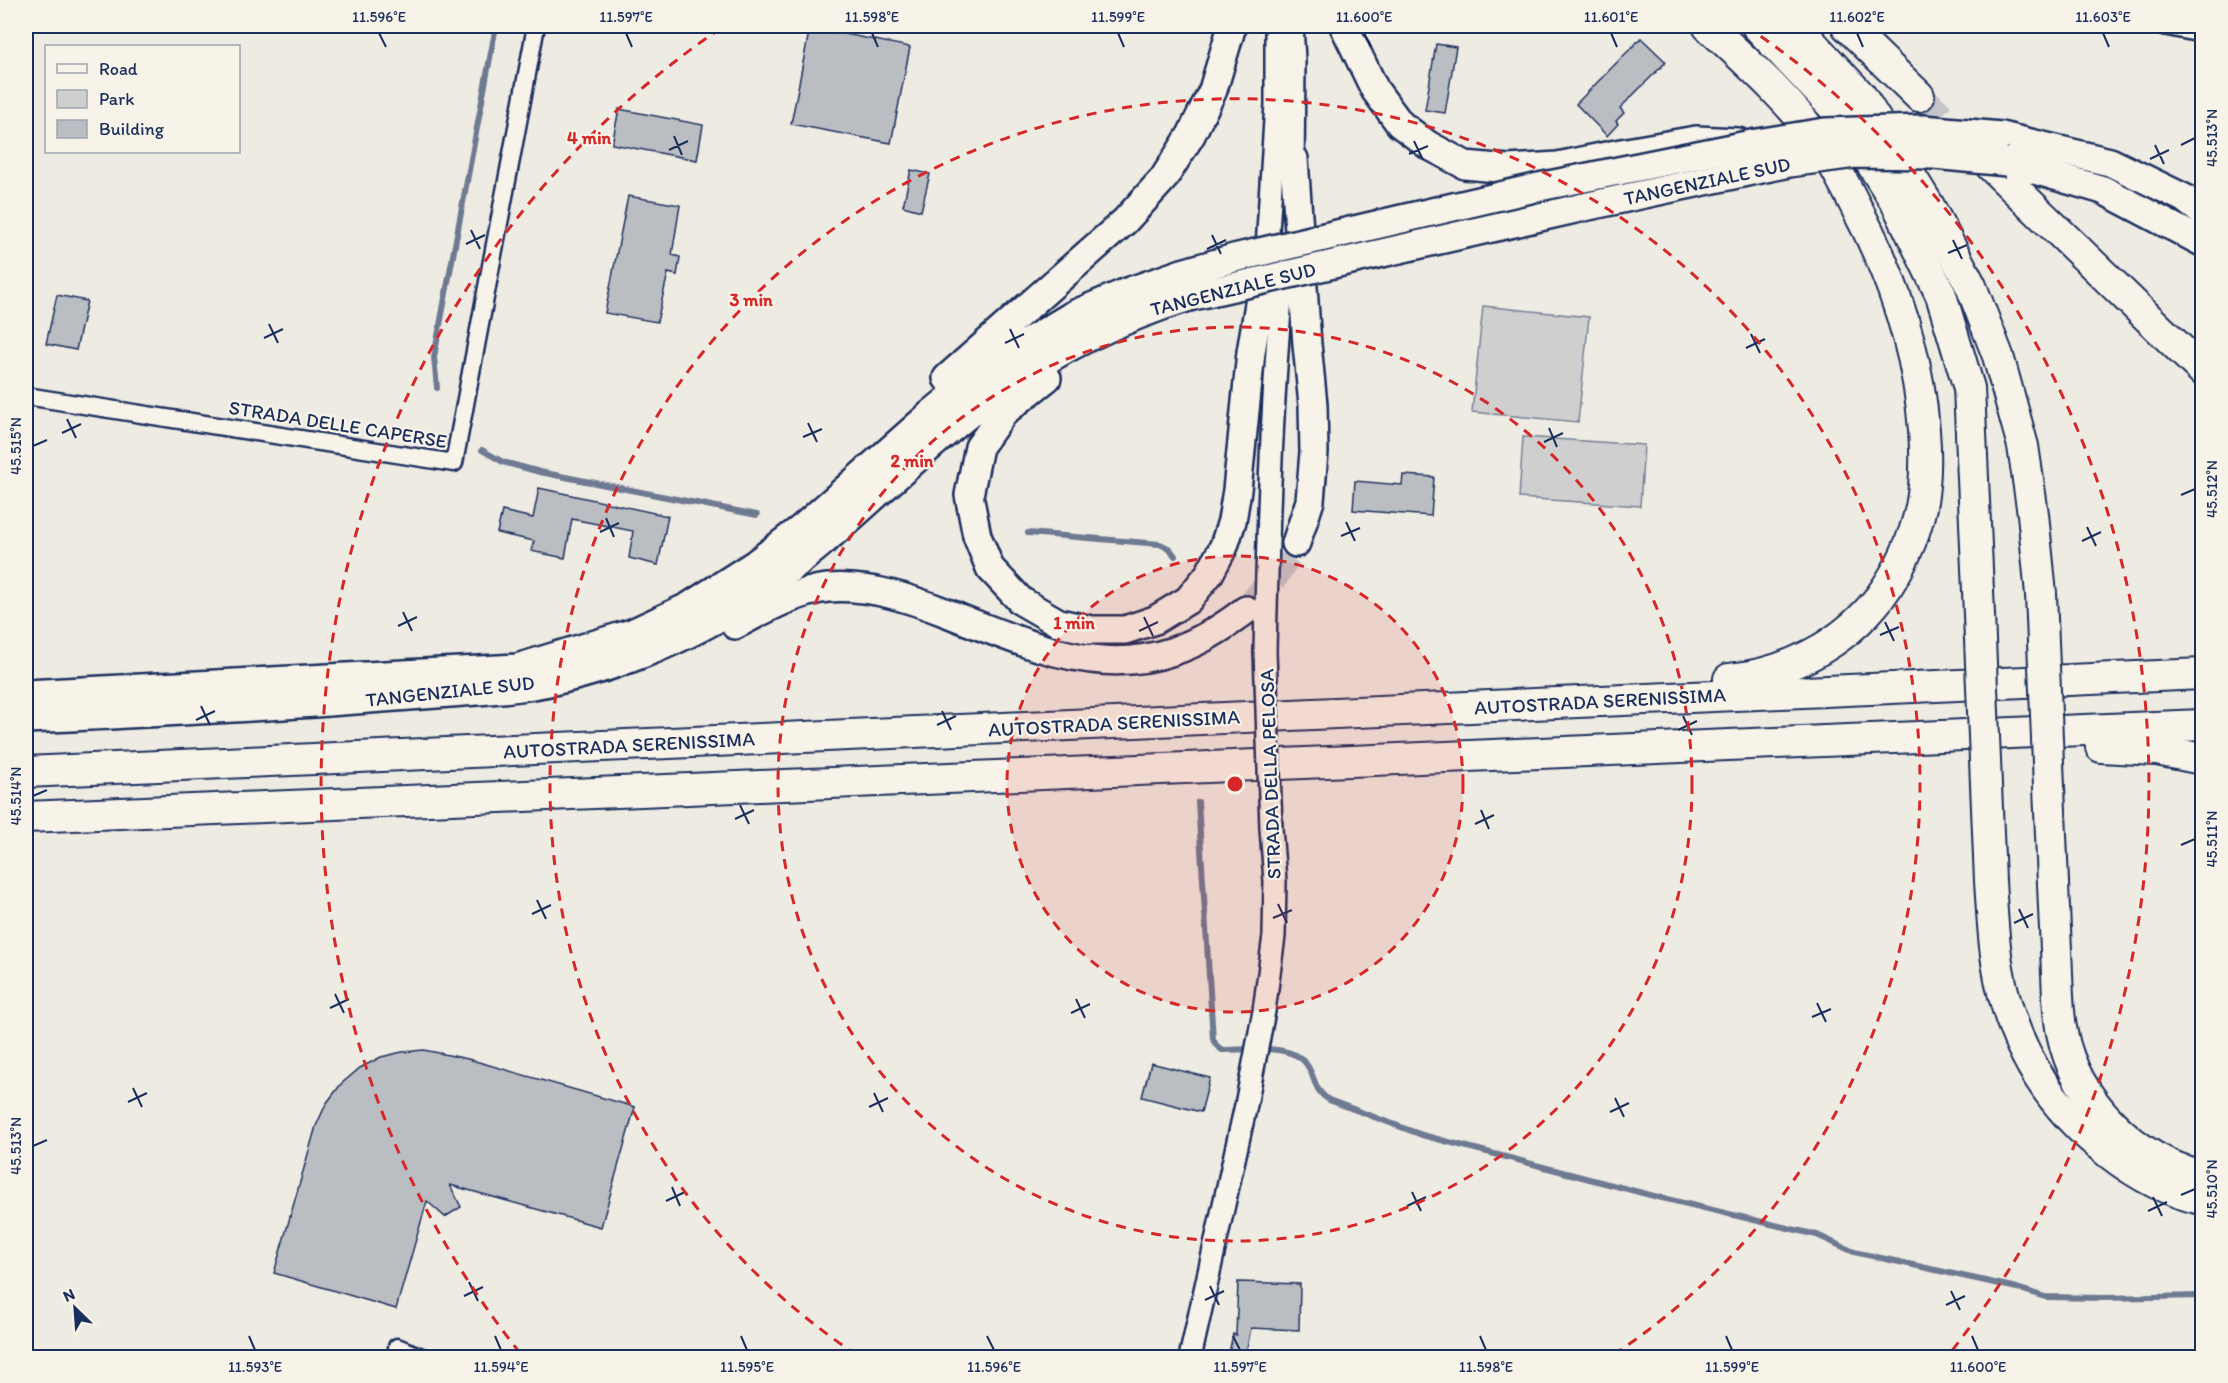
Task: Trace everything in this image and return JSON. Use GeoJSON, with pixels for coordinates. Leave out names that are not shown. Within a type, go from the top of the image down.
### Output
{"type":"FeatureCollection","features":[{"type":"Feature","properties":{"kind":"highway"},"geometry":{"type":"LineString","coordinates":[[802,528],[889,428],[1072,270],[1125,221],[1164,178],[1191,135],[1214,90],[1232,26]]}},
{"type":"Feature","properties":{"kind":"highway"},"geometry":{"type":"LineString","coordinates":[[1170,720],[1757,675],[1783,668],[1818,651],[1849,629],[1890,584],[1909,544],[1921,507],[1924,488],[1923,421],[1908,331],[1881,256],[1847,189],[1822,147],[1782,98],[1708,26]]}},
{"type":"Feature","properties":{"kind":"highway"},"geometry":{"type":"LineString","coordinates":[[1757,26],[1840,114],[1898,204],[1941,295],[1969,388],[1994,945],[2001,986],[2011,1019],[2037,1077],[2077,1127],[2117,1159],[2158,1184],[2202,1199]]}},
{"type":"Feature","properties":{"kind":"highway"},"geometry":{"type":"LineString","coordinates":[[1796,26],[1861,96],[1929,206],[1971,286],[1998,356],[2023,446],[2041,594],[2060,1017],[2067,1052],[2078,1076],[2104,1116],[2136,1144],[2166,1162],[2202,1176]]}},
{"type":"Feature","properties":{"kind":"highway"},"geometry":{"type":"LineString","coordinates":[[1847,26],[1919,96]]}},
{"type":"Feature","properties":{"kind":"highway"},"geometry":{"type":"LineString","coordinates":[[1349,38],[1375,90],[1400,124],[1428,145],[1466,165],[1508,169],[1548,167],[1696,140],[1757,143]]}},
{"type":"Feature","properties":{"kind":"highway","name":"TANGENZIALE SUD"},"geometry":{"type":"LineString","coordinates":[[26,719],[154,713],[521,687],[576,675],[647,652],[688,633],[752,597],[815,548],[984,401],[1056,353],[1144,311],[1234,258],[1539,187],[1757,143],[1825,132],[1923,129],[2103,190],[2202,242]]}},
{"type":"Feature","properties":{"kind":"highway","name":"TANGENZIALE SUD"},"geometry":{"type":"LineString","coordinates":[[26,694],[517,668],[632,633],[687,607],[755,564],[802,528],[932,413],[993,363],[1073,315],[1127,292],[1186,285],[1572,209],[1789,163],[1855,154],[2000,155],[2110,162],[2184,198],[2202,212]]}},
{"type":"Feature","properties":{"kind":"highway"},"geometry":{"type":"LineString","coordinates":[[2000,155],[2202,370]]}},
{"type":"Feature","properties":{"kind":"highway"},"geometry":{"type":"LineString","coordinates":[[1294,159],[1303,265],[1306,344],[1313,405],[1314,452],[1310,501],[1296,543]]}},
{"type":"Feature","properties":{"kind":"highway"},"geometry":{"type":"LineString","coordinates":[[1144,311],[1134,324],[1116,338],[1084,354],[1047,377],[1004,412],[979,447],[969,495],[976,536],[990,568],[1021,602],[1059,623],[1091,630],[1125,630],[1155,620],[1188,600],[1209,574],[1224,546],[1232,521],[1251,352],[1266,262]]}},
{"type":"Feature","properties":{"kind":"highway"},"geometry":{"type":"LineString","coordinates":[[521,687],[564,687],[609,679],[658,663],[791,598],[826,588],[863,589],[903,596],[1041,649],[1078,659],[1118,661],[1146,658],[1178,650],[1222,629],[1246,610]]}},
{"type":"Feature","properties":{"kind":"highway","name":"AUTOSTRADA SERENISSIMA"},"geometry":{"type":"LineString","coordinates":[[26,772],[2202,674]]}},
{"type":"Feature","properties":{"kind":"highway"},"geometry":{"type":"LineString","coordinates":[[26,818],[2202,724]]}},
{"type":"Feature","properties":{"kind":"highway"},"geometry":{"type":"LineString","coordinates":[[1297,764],[2112,746],[2157,750],[2202,759]]}},
{"type":"Feature","properties":{"kind":"street","name":"STRADA DELLE CAPERSE"},"geometry":{"type":"LineString","coordinates":[[26,396],[454,463],[536,26]]}},
{"type":"Feature","properties":{"kind":"street","name":"TANGENZIALE SUD"},"geometry":{"type":"LineString","coordinates":[[1266,262],[1276,104],[1276,26]]}},
{"type":"Feature","properties":{"kind":"street","name":"STRADA DELLA PELOSA"},"geometry":{"type":"LineString","coordinates":[[1191,1358],[1246,1105],[1264,1011],[1274,936],[1275,881],[1265,651],[1275,363],[1294,159],[1292,26]]}},
{"type":"Feature","properties":{"kind":"street"},"geometry":{"type":"LineString","coordinates":[[2163,26],[2202,34]]}},
{"type":"Feature","properties":{"kind":"street","name":"STRADA DELLA PELOSA"},"geometry":{"type":"LineString","coordinates":[[1266,262],[1275,363]]}},
{"type":"Feature","properties":{"kind":"street"},"geometry":{"type":"LineString","coordinates":[[397,1347],[424,1358]]}},
{"type":"Feature","properties":{"kind":"green space"},"geometry":{"type":"Polygon","coordinates":[[[1483,306],[1589,317],[1578,422],[1472,412],[1483,306]]]}},
{"type":"Feature","properties":{"kind":"green space"},"geometry":{"type":"Polygon","coordinates":[[[1523,437],[1644,445],[1640,506],[1519,498],[1523,437]]]}},
{"type":"Feature","properties":{"kind":"building"},"geometry":{"type":"Polygon","coordinates":[[[810,27],[910,47],[891,143],[791,124],[810,27]]]}},
{"type":"Feature","properties":{"kind":"building"},"geometry":{"type":"Polygon","coordinates":[[[1641,38],[1666,62],[1620,108],[1624,113],[1607,136],[1576,104],[1641,38]]]}},
{"type":"Feature","properties":{"kind":"building"},"geometry":{"type":"Polygon","coordinates":[[[1436,44],[1456,47],[1445,113],[1425,110],[1436,44]]]}},
{"type":"Feature","properties":{"kind":"building"},"geometry":{"type":"Polygon","coordinates":[[[619,109],[703,125],[697,160],[612,144],[619,109]]]}},
{"type":"Feature","properties":{"kind":"building"},"geometry":{"type":"Polygon","coordinates":[[[911,170],[930,174],[921,211],[903,206],[911,170]]]}},
{"type":"Feature","properties":{"kind":"building"},"geometry":{"type":"Polygon","coordinates":[[[628,196],[680,205],[672,255],[680,257],[677,275],[668,273],[657,322],[605,313],[628,196]]]}},
{"type":"Feature","properties":{"kind":"building"},"geometry":{"type":"Polygon","coordinates":[[[57,295],[87,301],[76,350],[46,344],[57,295]]]}},
{"type":"Feature","properties":{"kind":"building"},"geometry":{"type":"Polygon","coordinates":[[[1403,475],[1434,477],[1431,516],[1353,510],[1355,481],[1402,485],[1403,475]]]}},
{"type":"Feature","properties":{"kind":"building"},"geometry":{"type":"Polygon","coordinates":[[[539,488],[668,516],[658,565],[629,558],[633,531],[572,519],[565,558],[531,551],[534,541],[497,533],[502,511],[533,518],[539,488]]]}},
{"type":"Feature","properties":{"kind":"building"},"geometry":{"type":"Polygon","coordinates":[[[424,1050],[468,1059],[635,1107],[601,1227],[450,1185],[461,1207],[445,1217],[427,1201],[396,1309],[274,1273],[316,1126],[326,1104],[341,1084],[360,1068],[381,1057],[424,1050]]]}},
{"type":"Feature","properties":{"kind":"building"},"geometry":{"type":"Polygon","coordinates":[[[1151,1063],[1210,1078],[1201,1112],[1142,1097],[1151,1063]]]}},
{"type":"Feature","properties":{"kind":"building"},"geometry":{"type":"Polygon","coordinates":[[[1238,1282],[1300,1284],[1299,1330],[1251,1328],[1245,1358],[1228,1358],[1233,1334],[1236,1335],[1238,1282]]]}},
{"type":"Feature","properties":{"kind":"waterway"},"geometry":{"type":"LineString","coordinates":[[437,388],[434,357],[496,26]]}},
{"type":"Feature","properties":{"kind":"waterway"},"geometry":{"type":"LineString","coordinates":[[482,450],[503,462],[540,472],[757,515]]}},
{"type":"Feature","properties":{"kind":"waterway"},"geometry":{"type":"LineString","coordinates":[[1028,533],[1160,544],[1170,549],[1175,556]]}},
{"type":"Feature","properties":{"kind":"waterway"},"geometry":{"type":"LineString","coordinates":[[1198,802],[1213,1039],[1222,1050],[1269,1049],[1291,1053],[1307,1065],[1318,1089],[1329,1100],[1422,1135],[1654,1196],[1817,1235],[1854,1252],[2017,1288],[2045,1297],[2202,1296]]}},
{"type":"Feature","properties":{"kind":"tunnel"},"geometry":{"type":"LineString","coordinates":[[1919,96],[1969,145]]}},
{"type":"Feature","properties":{"kind":"tunnel"},"geometry":{"type":"LineString","coordinates":[[1246,610],[1276,575],[1296,543]]}}]}
